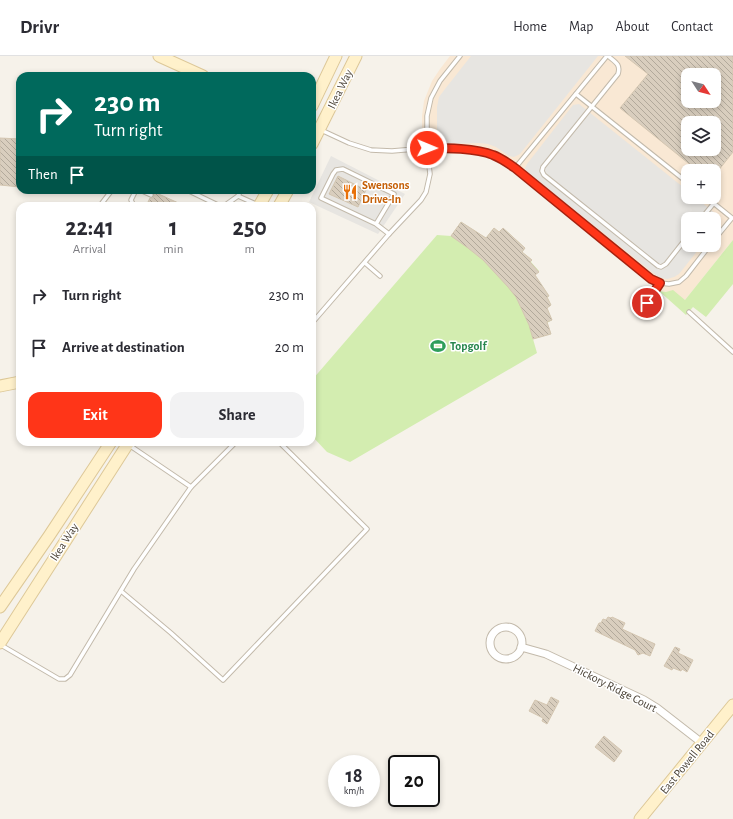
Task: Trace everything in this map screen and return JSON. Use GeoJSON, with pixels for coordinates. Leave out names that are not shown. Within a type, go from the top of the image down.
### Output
{"type":"FeatureCollection","features":[{"type":"Feature","properties":{"kind":"main road"},"geometry":{"type":"LineString","coordinates":[[159,56],[189,72]]}},
{"type":"Feature","properties":{"kind":"main road","name":"Ikea Way"},"geometry":{"type":"LineString","coordinates":[[316,98],[336,56]]}},
{"type":"Feature","properties":{"kind":"main road","name":"Ikea Way"},"geometry":{"type":"LineString","coordinates":[[316,128],[356,56]]}},
{"type":"Feature","properties":{"kind":"main road"},"geometry":{"type":"LineString","coordinates":[[0,386],[16,383]]}},
{"type":"Feature","properties":{"kind":"main road","name":"Ikea Way"},"geometry":{"type":"LineString","coordinates":[[0,607],[50,536],[108,446]]}},
{"type":"Feature","properties":{"kind":"main road","name":"Ikea Way"},"geometry":{"type":"LineString","coordinates":[[0,644],[125,446]]}},
{"type":"Feature","properties":{"kind":"main road","name":"East Powell Road"},"geometry":{"type":"LineString","coordinates":[[640,819],[733,705]]}},
{"type":"Feature","properties":{"kind":"street"},"geometry":{"type":"LineString","coordinates":[[504,627],[511,628],[518,633],[521,638],[521,647],[519,653],[512,658],[506,659],[494,653],[491,647],[491,638],[499,629],[504,627]]}},
{"type":"Feature","properties":{"kind":"street","name":"Hickory Ridge Court"},"geometry":{"type":"LineString","coordinates":[[521,647],[546,654],[574,666],[644,700],[657,708],[702,743]]}},
{"type":"Feature","properties":{"kind":"lane"},"geometry":{"type":"LineString","coordinates":[[316,318],[389,234],[421,200],[426,192],[430,174],[427,148],[427,116],[431,98],[440,81],[460,56]]}},
{"type":"Feature","properties":{"kind":"lane"},"geometry":{"type":"LineString","coordinates":[[515,168],[607,56],[618,64],[620,69],[618,74],[543,167],[542,171],[544,175],[658,266],[661,267],[666,264],[681,245]]}},
{"type":"Feature","properties":{"kind":"lane"},"geometry":{"type":"LineString","coordinates":[[576,94],[681,177]]}},
{"type":"Feature","properties":{"kind":"lane"},"geometry":{"type":"LineString","coordinates":[[316,128],[349,143],[371,150],[427,148],[461,149],[492,154],[515,168],[651,279],[660,283],[669,284],[679,282],[686,276],[705,252]]}},
{"type":"Feature","properties":{"kind":"lane"},"geometry":{"type":"LineString","coordinates":[[376,224],[394,194],[342,169],[336,170],[321,198],[376,224],[389,234]]}},
{"type":"Feature","properties":{"kind":"lane"},"geometry":{"type":"LineString","coordinates":[[103,202],[109,194]]}},
{"type":"Feature","properties":{"kind":"lane"},"geometry":{"type":"LineString","coordinates":[[195,194],[212,202]]}},
{"type":"Feature","properties":{"kind":"lane"},"geometry":{"type":"LineString","coordinates":[[230,202],[238,196],[251,202]]}},
{"type":"Feature","properties":{"kind":"lane"},"geometry":{"type":"LineString","coordinates":[[707,212],[713,204]]}},
{"type":"Feature","properties":{"kind":"lane"},"geometry":{"type":"LineString","coordinates":[[715,204],[732,217],[721,231]]}},
{"type":"Feature","properties":{"kind":"lane"},"geometry":{"type":"LineString","coordinates":[[365,263],[380,276]]}},
{"type":"Feature","properties":{"kind":"lane"},"geometry":{"type":"LineString","coordinates":[[647,303],[660,283]]}},
{"type":"Feature","properties":{"kind":"lane"},"geometry":{"type":"LineString","coordinates":[[689,312],[733,352]]}},
{"type":"Feature","properties":{"kind":"lane"},"geometry":{"type":"LineString","coordinates":[[131,446],[191,487]]}},
{"type":"Feature","properties":{"kind":"lane"},"geometry":{"type":"LineString","coordinates":[[0,644],[59,680],[65,679],[70,675],[134,569],[191,487],[232,446]]}},
{"type":"Feature","properties":{"kind":"lane"},"geometry":{"type":"LineString","coordinates":[[121,591],[171,633],[223,680],[367,529],[283,446]]}},
{"type":"Feature","properties":{"kind":"shaded area"},"geometry":{"type":"Polygon","coordinates":[[[450,56],[733,56],[733,240],[685,300],[666,292],[659,291],[512,170],[501,163],[479,155],[422,152],[422,116],[424,101],[432,81],[450,56]]]}},
{"type":"Feature","properties":{"kind":"shaded area"},"geometry":{"type":"Polygon","coordinates":[[[471,56],[598,56],[520,154],[514,157],[509,156],[496,147],[488,144],[443,144],[437,137],[437,107],[439,97],[471,56]]]}},
{"type":"Feature","properties":{"kind":"shaded area"},"geometry":{"type":"Polygon","coordinates":[[[579,104],[681,185],[681,204],[704,204],[713,212],[681,212],[681,252],[696,252],[679,274],[667,279],[657,276],[526,171],[525,168],[527,164],[573,105],[579,104]]]}},
{"type":"Feature","properties":{"kind":"shaded area"},"geometry":{"type":"Polygon","coordinates":[[[331,156],[405,194],[378,234],[316,205],[316,202],[309,202],[313,194],[316,194],[316,187],[331,156]]]}},
{"type":"Feature","properties":{"kind":"green space","name":"Topgolf"},"geometry":{"type":"Polygon","coordinates":[[[461,222],[486,238],[494,228],[499,232],[503,228],[525,248],[522,252],[532,260],[531,262],[539,271],[535,275],[549,296],[547,297],[551,305],[547,308],[552,320],[547,323],[551,334],[533,339],[537,353],[350,462],[327,452],[316,440],[316,375],[437,235],[451,236],[461,222]]]}},
{"type":"Feature","properties":{"kind":"green space"},"geometry":{"type":"Polygon","coordinates":[[[733,240],[733,284],[706,317],[693,307],[686,315],[659,291],[666,292],[673,290],[685,300],[733,240]]]}},
{"type":"Feature","properties":{"kind":"building"},"geometry":{"type":"Polygon","coordinates":[[[625,56],[733,56],[733,152],[721,167],[721,164],[689,164],[620,108],[648,74],[625,56]]]}},
{"type":"Feature","properties":{"kind":"building"},"geometry":{"type":"Polygon","coordinates":[[[0,138],[16,139],[16,187],[0,185],[0,138]]]}},
{"type":"Feature","properties":{"kind":"building"},"geometry":{"type":"Polygon","coordinates":[[[338,176],[366,190],[358,207],[329,194],[338,176]]]}},
{"type":"Feature","properties":{"kind":"building"},"geometry":{"type":"Polygon","coordinates":[[[153,194],[159,194],[176,202],[148,202],[150,198],[153,198],[153,194]]]}},
{"type":"Feature","properties":{"kind":"building"},"geometry":{"type":"Polygon","coordinates":[[[461,222],[486,238],[494,228],[499,232],[503,228],[525,248],[522,252],[532,260],[530,262],[539,272],[535,275],[549,296],[547,297],[551,305],[547,308],[552,320],[547,322],[551,334],[533,339],[529,325],[516,297],[483,260],[451,236],[461,222]]]}},
{"type":"Feature","properties":{"kind":"building"},"geometry":{"type":"Polygon","coordinates":[[[608,617],[612,617],[625,623],[622,629],[655,644],[650,656],[643,653],[638,655],[635,650],[595,631],[599,623],[601,623],[603,619],[606,620],[608,617]]]}},
{"type":"Feature","properties":{"kind":"building"},"geometry":{"type":"Polygon","coordinates":[[[675,647],[680,649],[678,653],[693,660],[687,672],[682,669],[681,671],[673,668],[672,670],[664,666],[675,647]]]}},
{"type":"Feature","properties":{"kind":"building"},"geometry":{"type":"Polygon","coordinates":[[[551,697],[559,701],[547,724],[542,721],[543,718],[529,711],[535,700],[547,705],[551,697]]]}},
{"type":"Feature","properties":{"kind":"building"},"geometry":{"type":"Polygon","coordinates":[[[604,736],[622,751],[614,762],[595,747],[604,736]]]}},
{"type":"Feature","properties":{"kind":"place","name":"Swensons Drive-In"},"geometry":{"type":"Point","coordinates":[350,192]}},
{"type":"Feature","properties":{"kind":"place","name":"Topgolf"},"geometry":{"type":"Point","coordinates":[438,346]}},
{"type":"Feature","properties":{"kind":"route"},"geometry":{"type":"LineString","coordinates":[[427,148],[478,151],[492,154],[504,160],[651,279],[660,283],[647,303]]}}]}
